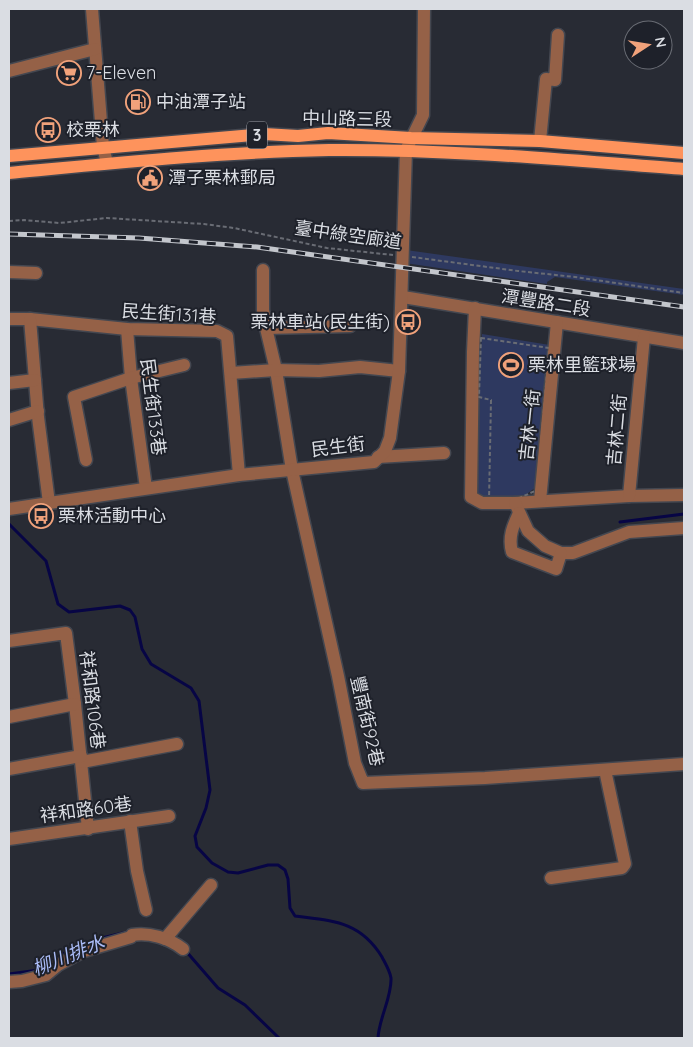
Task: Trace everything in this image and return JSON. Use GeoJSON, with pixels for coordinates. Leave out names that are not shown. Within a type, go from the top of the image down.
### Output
{"type":"FeatureCollection","features":[{"type":"Feature","properties":{"kind":"main road","name":"中山路三段"},"geometry":{"type":"LineString","coordinates":[[9,156],[264,134],[298,136],[328,133],[411,138],[540,141],[684,153]]}},
{"type":"Feature","properties":{"kind":"main road","name":"中山路三段"},"geometry":{"type":"LineString","coordinates":[[9,173],[107,163],[275,151],[406,150],[491,154],[684,169]]}},
{"type":"Feature","properties":{"kind":"street"},"geometry":{"type":"LineString","coordinates":[[92,9],[102,147],[107,163]]}},
{"type":"Feature","properties":{"kind":"street","name":"民生街"},"geometry":{"type":"LineString","coordinates":[[9,509],[239,476],[374,462],[385,451],[390,438],[399,371],[403,298],[406,150],[423,115],[424,9]]}},
{"type":"Feature","properties":{"kind":"street"},"geometry":{"type":"LineString","coordinates":[[540,141],[546,79],[555,80],[558,35]]}},
{"type":"Feature","properties":{"kind":"street"},"geometry":{"type":"LineString","coordinates":[[9,71],[96,49]]}},
{"type":"Feature","properties":{"kind":"street"},"geometry":{"type":"LineString","coordinates":[[263,270],[266,328],[276,370],[292,470]]}},
{"type":"Feature","properties":{"kind":"street"},"geometry":{"type":"LineString","coordinates":[[9,272],[36,273]]}},
{"type":"Feature","properties":{"kind":"street","name":"潭豐路二段"},"geometry":{"type":"LineString","coordinates":[[403,298],[475,308],[684,343]]}},
{"type":"Feature","properties":{"kind":"street"},"geometry":{"type":"LineString","coordinates":[[475,308],[472,352],[474,360],[471,497],[482,503],[517,508],[540,501],[629,496],[684,496]]}},
{"type":"Feature","properties":{"kind":"street","name":"民生街131巷"},"geometry":{"type":"LineString","coordinates":[[9,319],[30,319],[127,329],[217,331],[227,336],[239,476]]}},
{"type":"Feature","properties":{"kind":"street"},"geometry":{"type":"LineString","coordinates":[[30,319],[49,503]]}},
{"type":"Feature","properties":{"kind":"street","name":"吉林一街"},"geometry":{"type":"LineString","coordinates":[[540,501],[557,322]]}},
{"type":"Feature","properties":{"kind":"street"},"geometry":{"type":"LineString","coordinates":[[266,328],[350,326]]}},
{"type":"Feature","properties":{"kind":"street","name":"民生街133巷"},"geometry":{"type":"LineString","coordinates":[[127,329],[131,378],[146,488]]}},
{"type":"Feature","properties":{"kind":"street","name":"吉林二街"},"geometry":{"type":"LineString","coordinates":[[629,496],[644,336]]}},
{"type":"Feature","properties":{"kind":"street"},"geometry":{"type":"LineString","coordinates":[[86,460],[74,397],[131,378],[184,365]]}},
{"type":"Feature","properties":{"kind":"street"},"geometry":{"type":"LineString","coordinates":[[231,373],[276,370],[319,371],[360,367],[399,371]]}},
{"type":"Feature","properties":{"kind":"street"},"geometry":{"type":"LineString","coordinates":[[9,383],[35,380]]}},
{"type":"Feature","properties":{"kind":"street"},"geometry":{"type":"LineString","coordinates":[[9,420],[38,411]]}},
{"type":"Feature","properties":{"kind":"street"},"geometry":{"type":"LineString","coordinates":[[378,457],[444,453]]}},
{"type":"Feature","properties":{"kind":"street","name":"豐南街92巷"},"geometry":{"type":"LineString","coordinates":[[292,470],[336,667],[355,763],[363,783],[485,778],[684,764]]}},
{"type":"Feature","properties":{"kind":"street"},"geometry":{"type":"LineString","coordinates":[[517,508],[528,531],[545,546],[561,553],[573,553],[629,532],[684,528]]}},
{"type":"Feature","properties":{"kind":"street"},"geometry":{"type":"LineString","coordinates":[[517,508],[509,542],[512,552],[556,569],[561,553]]}},
{"type":"Feature","properties":{"kind":"street","name":"祥和路106巷"},"geometry":{"type":"LineString","coordinates":[[9,641],[66,633],[88,829]]}},
{"type":"Feature","properties":{"kind":"street"},"geometry":{"type":"LineString","coordinates":[[9,717],[75,704]]}},
{"type":"Feature","properties":{"kind":"street"},"geometry":{"type":"LineString","coordinates":[[9,770],[177,744]]}},
{"type":"Feature","properties":{"kind":"street"},"geometry":{"type":"LineString","coordinates":[[551,878],[622,868],[625,864],[605,770]]}},
{"type":"Feature","properties":{"kind":"street","name":"祥和路60巷"},"geometry":{"type":"LineString","coordinates":[[9,839],[168,816]]}},
{"type":"Feature","properties":{"kind":"street"},"geometry":{"type":"LineString","coordinates":[[130,822],[137,871],[146,910]]}},
{"type":"Feature","properties":{"kind":"street"},"geometry":{"type":"LineString","coordinates":[[165,939],[211,885]]}},
{"type":"Feature","properties":{"kind":"street"},"geometry":{"type":"LineString","coordinates":[[9,982],[46,975],[58,965],[84,951],[141,933],[173,942],[183,949]]}},
{"type":"Feature","properties":{"kind":"path","name":"臺中綠空廊道"},"geometry":{"type":"LineString","coordinates":[[9,221],[24,220],[58,223],[107,218],[204,224],[234,228],[327,248],[584,278],[684,293]]}},
{"type":"Feature","properties":{"kind":"path"},"geometry":{"type":"LineString","coordinates":[[481,338],[549,348],[537,490],[515,500],[488,500],[491,400],[479,397],[481,338]]}},
{"type":"Feature","properties":{"kind":"shaded area"},"geometry":{"type":"Polygon","coordinates":[[[406,250],[684,289],[684,295],[555,277],[547,282],[547,284],[405,263],[406,250]]]}},
{"type":"Feature","properties":{"kind":"shaded area"},"geometry":{"type":"Polygon","coordinates":[[[482,334],[556,346],[536,487],[515,503],[469,504],[482,334]]]}},
{"type":"Feature","properties":{"kind":"waterway"},"geometry":{"type":"LineString","coordinates":[[620,522],[684,514]]}},
{"type":"Feature","properties":{"kind":"waterway"},"geometry":{"type":"LineString","coordinates":[[9,524],[46,561],[58,604],[69,612],[120,606],[130,610],[135,617],[142,649],[151,664],[191,688],[199,701],[210,790],[206,808],[195,836],[197,847],[212,863],[228,872],[238,873],[268,865],[278,865],[285,870],[288,879],[290,908],[295,916],[322,919],[344,925],[355,930],[374,945],[389,970],[391,978],[390,993],[378,1038]]}},
{"type":"Feature","properties":{"kind":"waterway","name":"柳川排水"},"geometry":{"type":"LineString","coordinates":[[9,974],[39,970],[66,952],[102,938],[127,932]]}},
{"type":"Feature","properties":{"kind":"waterway","name":"柳川排水"},"geometry":{"type":"LineString","coordinates":[[185,950],[218,988],[245,1005],[279,1038]]}},
{"type":"Feature","properties":{"kind":"railway"},"geometry":{"type":"LineString","coordinates":[[9,234],[139,238],[257,247],[684,307]]}},
{"type":"Feature","properties":{"kind":"place","name":"7-Eleven"},"geometry":{"type":"Point","coordinates":[69,73]}},
{"type":"Feature","properties":{"kind":"place","name":"中油潭子站"},"geometry":{"type":"Point","coordinates":[138,102]}},
{"type":"Feature","properties":{"kind":"place","name":"校栗林"},"geometry":{"type":"Point","coordinates":[48,130]}},
{"type":"Feature","properties":{"kind":"place","name":"潭子栗林郵局"},"geometry":{"type":"Point","coordinates":[150,178]}},
{"type":"Feature","properties":{"kind":"place","name":"栗林車站(民生街)"},"geometry":{"type":"Point","coordinates":[408,322]}},
{"type":"Feature","properties":{"kind":"place","name":"栗林里籃球場"},"geometry":{"type":"Point","coordinates":[511,365]}},
{"type":"Feature","properties":{"kind":"place","name":"栗林活動中心"},"geometry":{"type":"Point","coordinates":[41,516]}}]}
